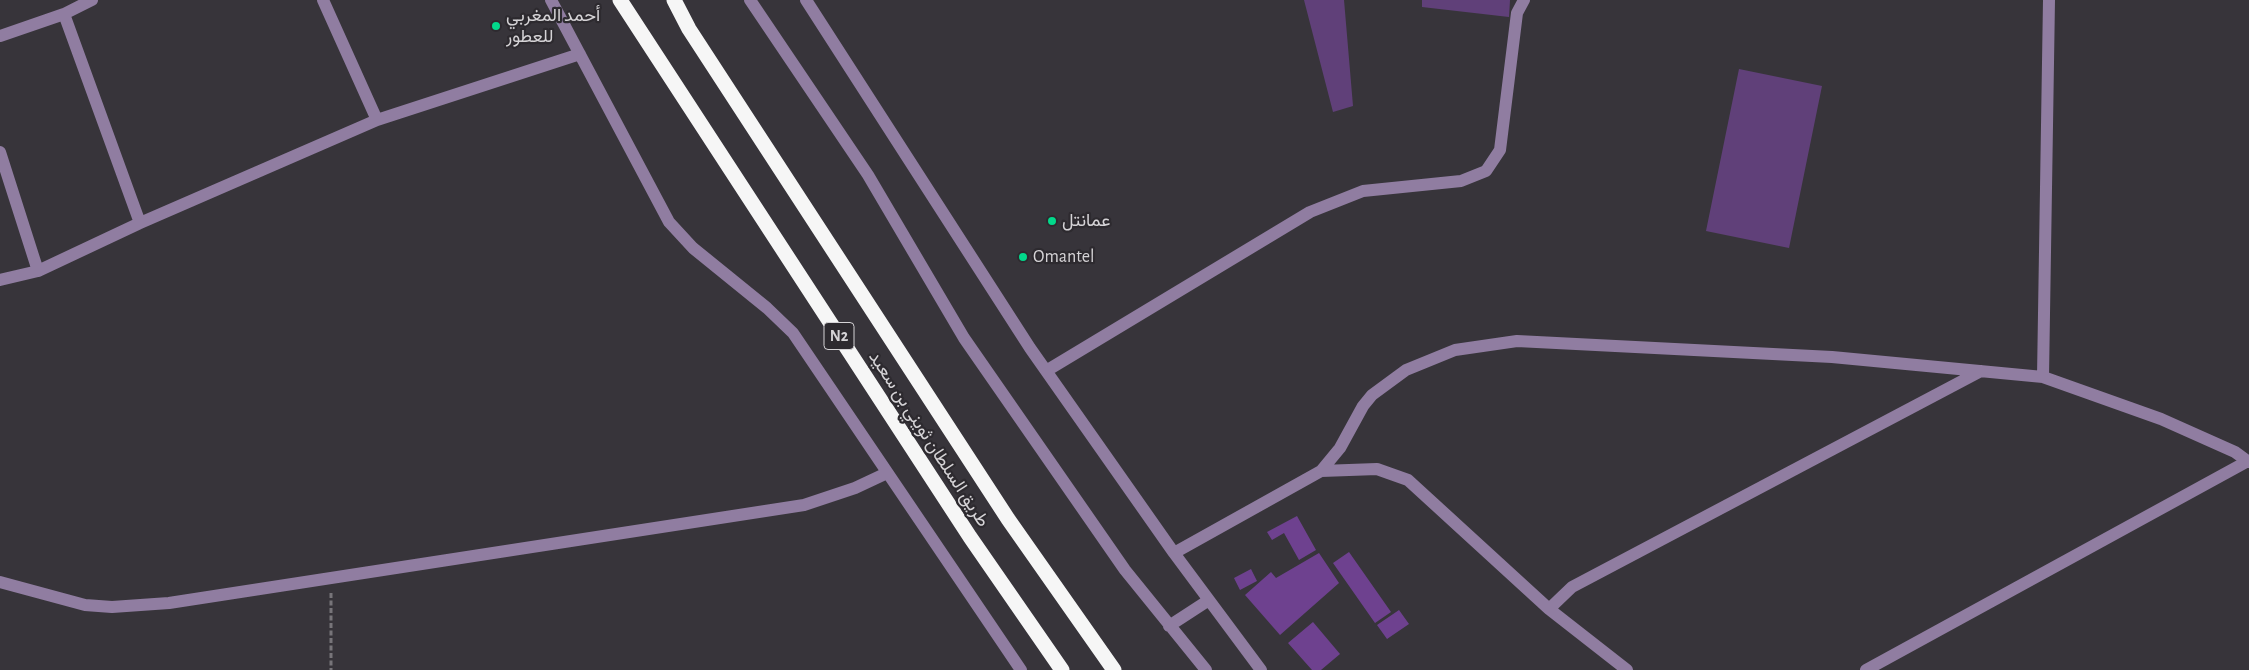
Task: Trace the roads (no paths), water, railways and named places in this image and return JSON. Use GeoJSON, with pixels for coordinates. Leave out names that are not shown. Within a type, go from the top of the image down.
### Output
{"type":"FeatureCollection","features":[{"type":"Feature","properties":{"kind":"highway","name":"طريق السلطان ثويني بن سعيد"},"geometry":{"type":"LineString","coordinates":[[620,0],[970,537],[1062,670]]}},
{"type":"Feature","properties":{"kind":"highway","name":"طريق السلطان ثويني بن سعيد"},"geometry":{"type":"LineString","coordinates":[[674,0],[689,29],[1008,519],[1114,670]]}},
{"type":"Feature","properties":{"kind":"street"},"geometry":{"type":"LineString","coordinates":[[0,36],[64,14],[92,0]]}},
{"type":"Feature","properties":{"kind":"street"},"geometry":{"type":"LineString","coordinates":[[322,0],[377,120]]}},
{"type":"Feature","properties":{"kind":"street"},"geometry":{"type":"LineString","coordinates":[[550,0],[669,222],[693,248],[786,325],[1021,670]]}},
{"type":"Feature","properties":{"kind":"street"},"geometry":{"type":"LineString","coordinates":[[750,0],[868,175],[964,338],[1126,570],[1206,670]]}},
{"type":"Feature","properties":{"kind":"street"},"geometry":{"type":"LineString","coordinates":[[806,0],[1046,371],[1174,553],[1261,670]]}},
{"type":"Feature","properties":{"kind":"street"},"geometry":{"type":"LineString","coordinates":[[1046,371],[1310,212],[1363,191],[1461,182],[1486,171],[1500,150],[1517,13],[1524,0]]}},
{"type":"Feature","properties":{"kind":"street"},"geometry":{"type":"LineString","coordinates":[[2043,377],[2049,0]]}},
{"type":"Feature","properties":{"kind":"street"},"geometry":{"type":"LineString","coordinates":[[64,14],[140,223]]}},
{"type":"Feature","properties":{"kind":"street"},"geometry":{"type":"LineString","coordinates":[[0,280],[38,271],[140,223],[377,120],[580,54]]}},
{"type":"Feature","properties":{"kind":"street"},"geometry":{"type":"LineString","coordinates":[[0,152],[38,271]]}},
{"type":"Feature","properties":{"kind":"street"},"geometry":{"type":"LineString","coordinates":[[1174,553],[1321,471],[1340,448],[1363,406],[1372,395],[1414,366],[1464,348],[1517,341],[1647,346],[1832,357],[2043,377],[2161,420],[2235,452],[2249,461],[1866,670]]}},
{"type":"Feature","properties":{"kind":"street"},"geometry":{"type":"LineString","coordinates":[[1549,609],[1572,587],[1981,371]]}},
{"type":"Feature","properties":{"kind":"street"},"geometry":{"type":"LineString","coordinates":[[1321,471],[1377,469],[1408,480],[1549,609],[1627,670]]}},
{"type":"Feature","properties":{"kind":"street"},"geometry":{"type":"LineString","coordinates":[[0,582],[85,605],[112,606],[169,603],[804,505],[855,488],[887,473]]}},
{"type":"Feature","properties":{"kind":"street"},"geometry":{"type":"LineString","coordinates":[[1169,626],[1209,600]]}},
{"type":"Feature","properties":{"kind":"place","name":"أحمد المغربي للعطور"},"geometry":{"type":"Point","coordinates":[496,26]}},
{"type":"Feature","properties":{"kind":"place","name":"عمانتل"},"geometry":{"type":"Point","coordinates":[1052,221]}},
{"type":"Feature","properties":{"kind":"place","name":"Omantel"},"geometry":{"type":"Point","coordinates":[1023,257]}}]}
